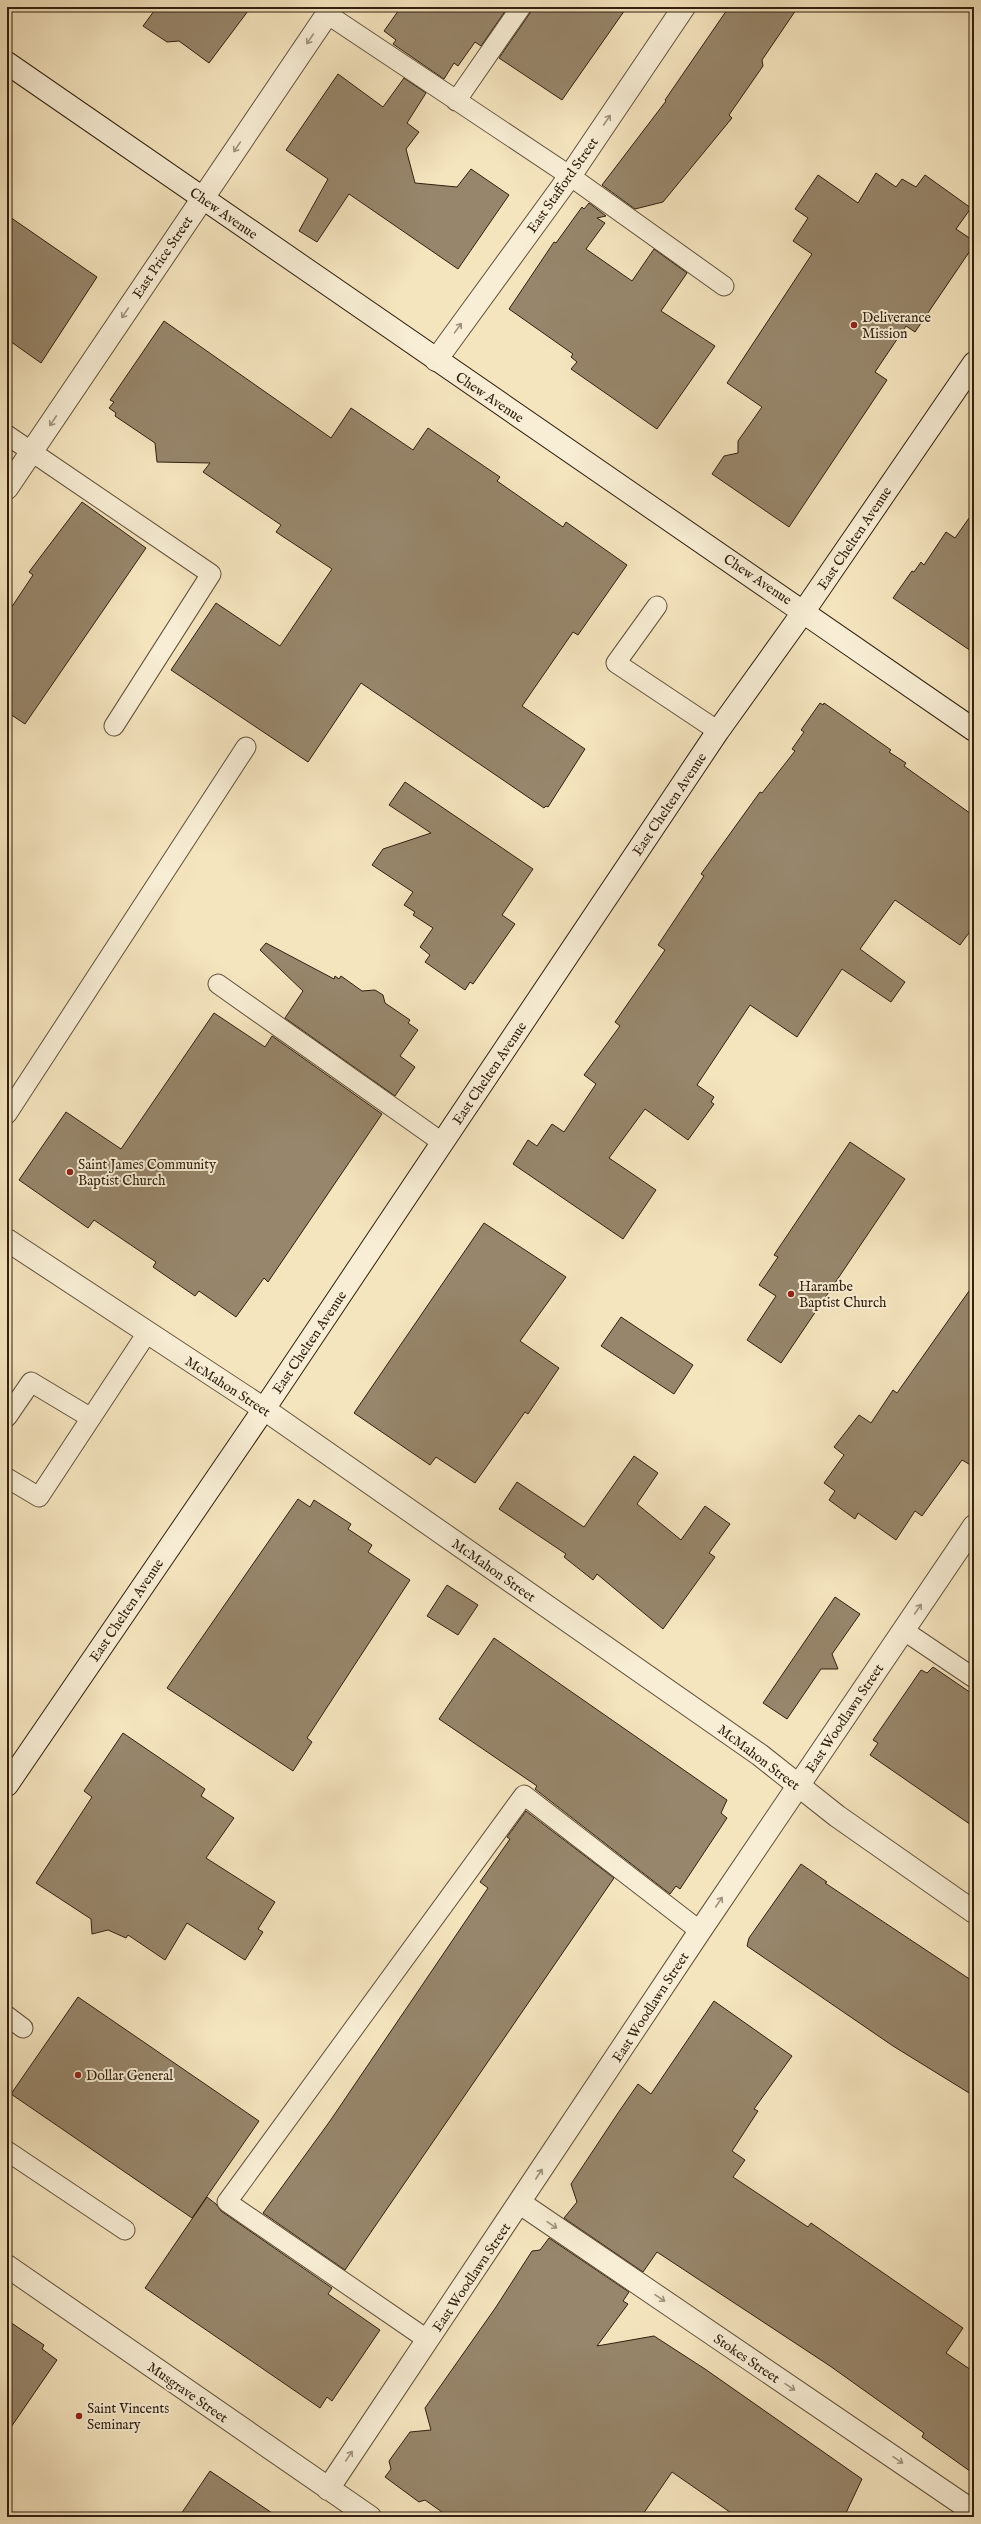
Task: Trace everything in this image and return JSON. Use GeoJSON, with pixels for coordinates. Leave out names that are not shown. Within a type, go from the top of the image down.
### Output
{"type":"FeatureCollection","features":[{"type":"Feature","properties":{"kind":"street","name":"East Stafford Street"},"geometry":{"type":"LineString","coordinates":[[436,360],[570,176],[684,7]]}},
{"type":"Feature","properties":{"kind":"street","name":"East Price Street"},"geometry":{"type":"LineString","coordinates":[[7,488],[202,197],[330,10]]}},
{"type":"Feature","properties":{"kind":"street","name":"Chew Avenue"},"geometry":{"type":"LineString","coordinates":[[7,63],[436,360],[804,611],[974,730]]}},
{"type":"Feature","properties":{"kind":"street","name":"East Chelten Avenue"},"geometry":{"type":"LineString","coordinates":[[7,1784],[264,1409],[718,731],[804,611],[974,363]]}},
{"type":"Feature","properties":{"kind":"street","name":"McMahon Street"},"geometry":{"type":"LineString","coordinates":[[7,1240],[264,1409],[754,1751],[837,1816],[974,1912]]}},
{"type":"Feature","properties":{"kind":"street","name":"East Woodlawn Street"},"geometry":{"type":"LineString","coordinates":[[328,2488],[520,2203],[700,1931],[974,1526]]}},
{"type":"Feature","properties":{"kind":"street","name":"Stokes Street"},"geometry":{"type":"LineString","coordinates":[[520,2203],[974,2512]]}},
{"type":"Feature","properties":{"kind":"street","name":"Musgrave Street"},"geometry":{"type":"LineString","coordinates":[[7,2266],[370,2517]]}},
{"type":"Feature","properties":{"kind":"lane"},"geometry":{"type":"LineString","coordinates":[[456,101],[521,7]]}},
{"type":"Feature","properties":{"kind":"lane"},"geometry":{"type":"LineString","coordinates":[[330,10],[456,101],[570,176],[724,286]]}},
{"type":"Feature","properties":{"kind":"lane"},"geometry":{"type":"LineString","coordinates":[[7,435],[211,574],[114,726]]}},
{"type":"Feature","properties":{"kind":"lane"},"geometry":{"type":"LineString","coordinates":[[657,606],[616,663],[718,731]]}},
{"type":"Feature","properties":{"kind":"lane"},"geometry":{"type":"LineString","coordinates":[[7,1114],[246,747]]}},
{"type":"Feature","properties":{"kind":"lane"},"geometry":{"type":"LineString","coordinates":[[218,984],[442,1143]]}},
{"type":"Feature","properties":{"kind":"lane"},"geometry":{"type":"LineString","coordinates":[[7,1478],[39,1497],[147,1333]]}},
{"type":"Feature","properties":{"kind":"lane"},"geometry":{"type":"LineString","coordinates":[[7,1417],[31,1382],[91,1418]]}},
{"type":"Feature","properties":{"kind":"lane"},"geometry":{"type":"LineString","coordinates":[[904,1630],[974,1678]]}},
{"type":"Feature","properties":{"kind":"lane"},"geometry":{"type":"LineString","coordinates":[[428,2340],[227,2202],[524,1795],[700,1931]]}},
{"type":"Feature","properties":{"kind":"lane"},"geometry":{"type":"LineString","coordinates":[[7,2016],[23,2028]]}},
{"type":"Feature","properties":{"kind":"lane"},"geometry":{"type":"LineString","coordinates":[[7,2151],[125,2230]]}},
{"type":"Feature","properties":{"kind":"building"},"geometry":{"type":"Polygon","coordinates":[[[157,7],[251,7],[209,63],[179,41],[167,42],[143,26],[157,7]]]}},
{"type":"Feature","properties":{"kind":"building"},"geometry":{"type":"Polygon","coordinates":[[[401,7],[508,7],[481,46],[475,42],[458,66],[454,63],[444,79],[393,44],[396,40],[384,31],[401,7]]]}},
{"type":"Feature","properties":{"kind":"building"},"geometry":{"type":"Polygon","coordinates":[[[532,7],[627,7],[562,100],[499,58],[530,13],[532,7]]]}},
{"type":"Feature","properties":{"kind":"building"},"geometry":{"type":"Polygon","coordinates":[[[729,7],[798,7],[762,60],[763,66],[729,115],[732,118],[663,202],[635,209],[602,185],[666,101],[665,100],[729,7]]]}},
{"type":"Feature","properties":{"kind":"building"},"geometry":{"type":"Polygon","coordinates":[[[338,74],[383,107],[404,78],[426,93],[407,123],[419,132],[406,149],[415,183],[457,187],[471,169],[509,195],[458,269],[349,194],[317,242],[299,231],[328,179],[286,150],[338,74]]]}},
{"type":"Feature","properties":{"kind":"building"},"geometry":{"type":"Polygon","coordinates":[[[876,173],[896,187],[902,179],[916,187],[925,175],[971,208],[956,229],[974,241],[974,245],[915,332],[906,326],[875,372],[887,380],[789,527],[712,474],[724,456],[738,453],[738,441],[762,407],[727,383],[812,254],[793,241],[808,218],[795,209],[818,175],[858,203],[876,173]]]}},
{"type":"Feature","properties":{"kind":"building"},"geometry":{"type":"Polygon","coordinates":[[[589,203],[606,216],[597,218],[605,223],[586,249],[632,281],[654,249],[687,273],[661,311],[715,346],[657,429],[571,369],[577,362],[571,357],[573,354],[509,309],[554,242],[556,243],[582,207],[584,209],[589,203]]]}},
{"type":"Feature","properties":{"kind":"building"},"geometry":{"type":"Polygon","coordinates":[[[7,215],[97,277],[41,363],[7,339],[7,215]]]}},
{"type":"Feature","properties":{"kind":"building"},"geometry":{"type":"Polygon","coordinates":[[[164,321],[331,438],[351,408],[413,450],[428,428],[500,477],[497,481],[563,527],[566,522],[627,565],[578,635],[573,632],[522,706],[585,749],[548,807],[546,806],[544,808],[361,683],[308,762],[171,670],[216,603],[280,646],[332,569],[276,532],[281,525],[203,472],[210,463],[157,462],[155,443],[115,416],[116,413],[109,408],[114,402],[110,400],[164,321]]]}},
{"type":"Feature","properties":{"kind":"building"},"geometry":{"type":"Polygon","coordinates":[[[82,502],[146,548],[25,724],[7,712],[7,614],[33,575],[29,572],[82,502]]]}},
{"type":"Feature","properties":{"kind":"building"},"geometry":{"type":"Polygon","coordinates":[[[974,511],[974,653],[893,598],[912,571],[914,572],[921,562],[924,565],[946,532],[955,538],[974,511]]]}},
{"type":"Feature","properties":{"kind":"building"},"geometry":{"type":"Polygon","coordinates":[[[820,703],[823,705],[824,703],[891,750],[889,752],[906,763],[904,766],[974,816],[974,926],[960,945],[895,900],[860,949],[905,982],[891,1002],[842,969],[797,1037],[750,1005],[697,1085],[714,1097],[711,1102],[714,1104],[688,1140],[645,1109],[609,1158],[656,1190],[623,1239],[513,1164],[528,1140],[537,1146],[552,1124],[564,1132],[596,1084],[584,1075],[620,1026],[615,1022],[665,950],[658,945],[704,876],[701,874],[760,792],[762,793],[795,751],[792,749],[804,732],[801,730],[820,703]]]}},
{"type":"Feature","properties":{"kind":"building"},"geometry":{"type":"Polygon","coordinates":[[[405,782],[533,869],[502,915],[515,924],[473,984],[470,982],[465,990],[425,962],[430,955],[420,947],[433,928],[413,915],[415,912],[404,905],[413,892],[372,865],[383,849],[431,833],[389,805],[405,782]]]}},
{"type":"Feature","properties":{"kind":"building"},"geometry":{"type":"Polygon","coordinates":[[[266,943],[334,979],[335,976],[339,979],[341,976],[362,991],[375,990],[383,995],[385,1003],[410,1020],[408,1023],[418,1030],[400,1056],[415,1067],[395,1096],[285,1018],[303,991],[260,950],[266,943]]]}},
{"type":"Feature","properties":{"kind":"building"},"geometry":{"type":"Polygon","coordinates":[[[214,1013],[265,1047],[272,1036],[382,1114],[268,1282],[264,1278],[236,1317],[199,1291],[195,1296],[153,1267],[156,1262],[94,1220],[88,1228],[19,1180],[66,1112],[121,1149],[214,1013]]]}},
{"type":"Feature","properties":{"kind":"building"},"geometry":{"type":"Polygon","coordinates":[[[850,1142],[905,1179],[781,1363],[747,1340],[776,1296],[759,1285],[778,1257],[774,1255],[850,1142]]]}},
{"type":"Feature","properties":{"kind":"building"},"geometry":{"type":"Polygon","coordinates":[[[484,1223],[566,1277],[520,1341],[559,1368],[528,1414],[525,1412],[475,1483],[436,1457],[430,1465],[354,1413],[484,1223]]]}},
{"type":"Feature","properties":{"kind":"building"},"geometry":{"type":"Polygon","coordinates":[[[974,1284],[974,1467],[962,1460],[922,1516],[915,1511],[896,1540],[858,1513],[855,1519],[829,1500],[835,1491],[824,1483],[844,1455],[834,1447],[859,1415],[871,1423],[893,1390],[897,1393],[974,1284]]]}},
{"type":"Feature","properties":{"kind":"building"},"geometry":{"type":"Polygon","coordinates":[[[621,1317],[693,1365],[674,1394],[601,1346],[621,1317]]]}},
{"type":"Feature","properties":{"kind":"building"},"geometry":{"type":"Polygon","coordinates":[[[634,1456],[658,1473],[637,1504],[681,1540],[705,1506],[730,1524],[709,1553],[715,1557],[663,1629],[597,1574],[593,1580],[564,1557],[566,1554],[499,1509],[517,1482],[584,1527],[634,1456]]]}},
{"type":"Feature","properties":{"kind":"building"},"geometry":{"type":"Polygon","coordinates":[[[298,1499],[310,1507],[314,1500],[351,1524],[348,1529],[372,1545],[368,1552],[410,1580],[307,1738],[312,1742],[293,1771],[167,1688],[298,1499]]]}},
{"type":"Feature","properties":{"kind":"building"},"geometry":{"type":"Polygon","coordinates":[[[447,1585],[478,1605],[458,1635],[427,1616],[447,1585]]]}},
{"type":"Feature","properties":{"kind":"building"},"geometry":{"type":"Polygon","coordinates":[[[835,1597],[860,1614],[832,1654],[838,1669],[821,1669],[787,1719],[763,1703],[835,1597]]]}},
{"type":"Feature","properties":{"kind":"building"},"geometry":{"type":"Polygon","coordinates":[[[494,1638],[727,1800],[721,1813],[727,1818],[680,1889],[676,1886],[670,1894],[535,1789],[537,1786],[439,1719],[494,1638]]]}},
{"type":"Feature","properties":{"kind":"building"},"geometry":{"type":"Polygon","coordinates":[[[933,1667],[974,1695],[974,1827],[870,1755],[878,1743],[873,1740],[921,1670],[927,1673],[933,1667]]]}},
{"type":"Feature","properties":{"kind":"building"},"geometry":{"type":"Polygon","coordinates":[[[123,1733],[205,1789],[201,1796],[234,1818],[206,1858],[275,1902],[258,1929],[263,1932],[245,1960],[187,1923],[165,1960],[128,1935],[126,1938],[108,1930],[92,1934],[91,1919],[36,1883],[92,1797],[84,1791],[123,1733]]]}},
{"type":"Feature","properties":{"kind":"building"},"geometry":{"type":"Polygon","coordinates":[[[526,1811],[614,1878],[345,2270],[263,2213],[330,2121],[488,1888],[480,1882],[510,1839],[507,1837],[526,1811]]]}},
{"type":"Feature","properties":{"kind":"building"},"geometry":{"type":"Polygon","coordinates":[[[801,1864],[827,1882],[825,1883],[974,1982],[974,2096],[893,2046],[747,1946],[749,1938],[801,1864]]]}},
{"type":"Feature","properties":{"kind":"building"},"geometry":{"type":"Polygon","coordinates":[[[78,1997],[259,2121],[192,2218],[11,2094],[78,1997]]]}},
{"type":"Feature","properties":{"kind":"building"},"geometry":{"type":"Polygon","coordinates":[[[714,2001],[792,2056],[754,2109],[758,2111],[732,2151],[745,2160],[733,2177],[808,2227],[811,2223],[963,2328],[946,2353],[974,2372],[974,2474],[922,2437],[924,2433],[830,2366],[657,2252],[643,2272],[564,2218],[577,2202],[571,2184],[638,2084],[651,2094],[714,2001]]]}},
{"type":"Feature","properties":{"kind":"building"},"geometry":{"type":"Polygon","coordinates":[[[207,2197],[216,2204],[221,2211],[332,2288],[328,2294],[380,2330],[332,2401],[327,2397],[320,2408],[145,2288],[207,2197]]]}},
{"type":"Feature","properties":{"kind":"building"},"geometry":{"type":"Polygon","coordinates":[[[549,2238],[629,2292],[623,2301],[628,2304],[597,2346],[654,2336],[705,2369],[862,2479],[844,2517],[737,2517],[672,2472],[641,2517],[449,2517],[425,2500],[419,2502],[385,2477],[391,2469],[389,2461],[410,2432],[431,2430],[425,2408],[496,2307],[532,2251],[540,2250],[549,2238]]]}},
{"type":"Feature","properties":{"kind":"building"},"geometry":{"type":"Polygon","coordinates":[[[7,2320],[44,2345],[42,2349],[57,2360],[7,2433],[7,2320]]]}},
{"type":"Feature","properties":{"kind":"building"},"geometry":{"type":"Polygon","coordinates":[[[210,2471],[278,2517],[179,2517],[210,2471]]]}},
{"type":"Feature","properties":{"kind":"place","name":"Deliverance Mission"},"geometry":{"type":"Point","coordinates":[854,325]}},
{"type":"Feature","properties":{"kind":"place","name":"Saint James Community Baptist Church"},"geometry":{"type":"Point","coordinates":[70,1172]}},
{"type":"Feature","properties":{"kind":"place","name":"Harambe Baptist Church"},"geometry":{"type":"Point","coordinates":[791,1294]}},
{"type":"Feature","properties":{"kind":"place","name":"Dollar General"},"geometry":{"type":"Point","coordinates":[78,2075]}},
{"type":"Feature","properties":{"kind":"place","name":"Saint Vincents Seminary"},"geometry":{"type":"Point","coordinates":[79,2416]}}]}
